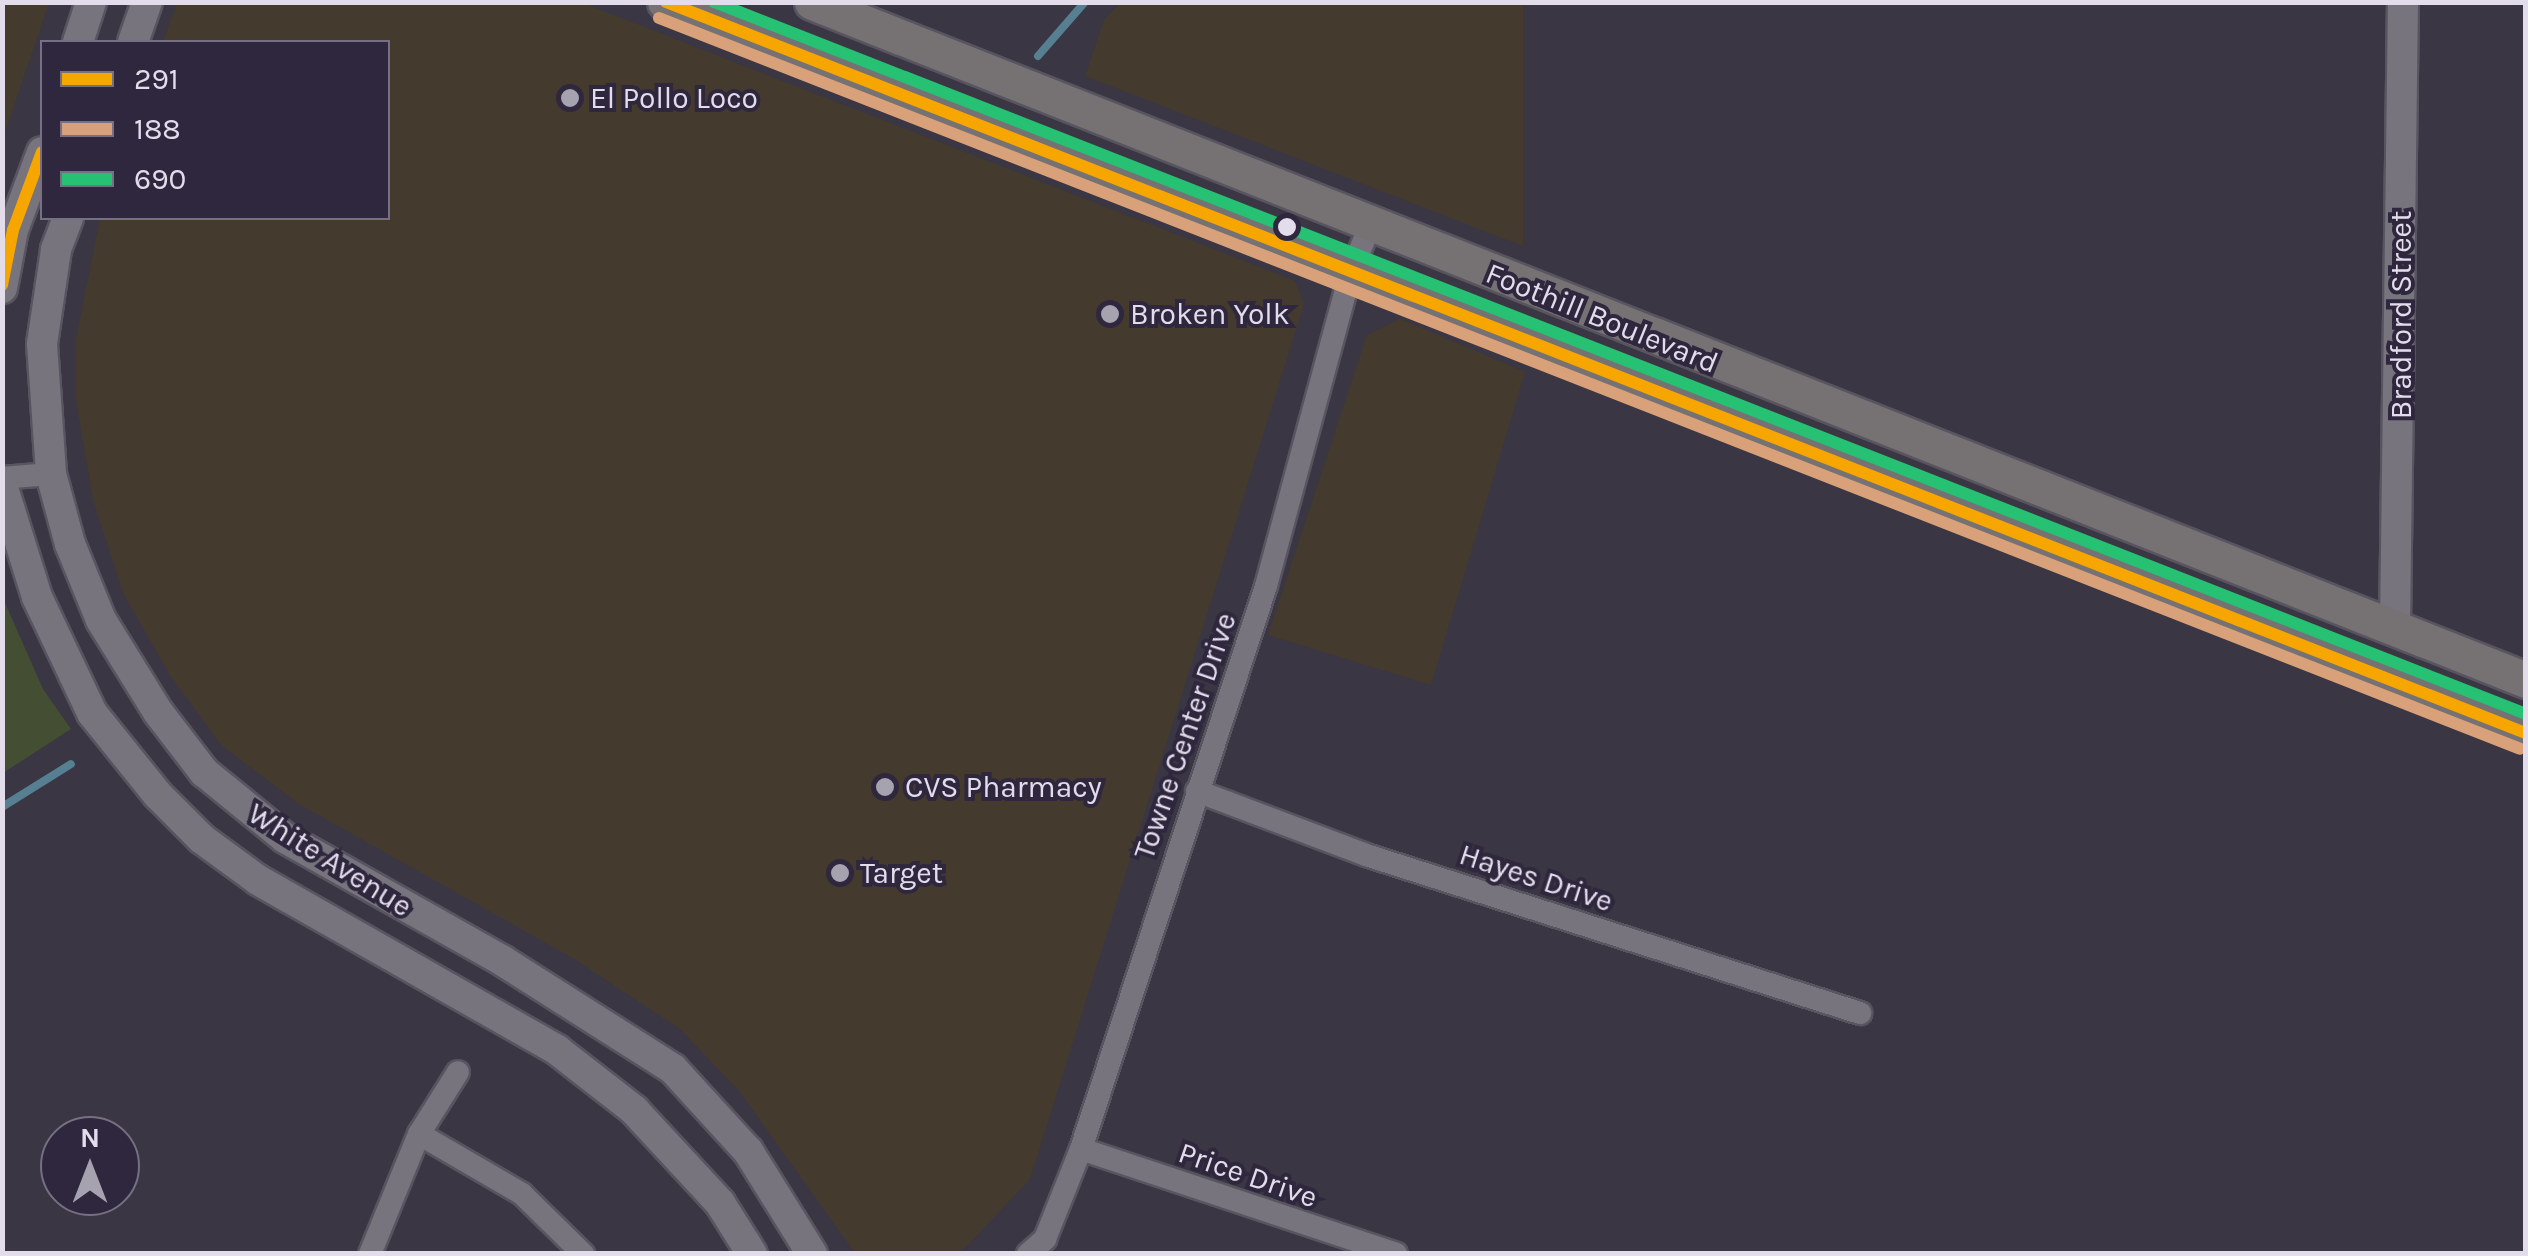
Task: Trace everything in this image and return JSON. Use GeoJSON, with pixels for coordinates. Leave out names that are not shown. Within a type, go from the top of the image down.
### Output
{"type":"FeatureCollection","features":[{"type":"Feature","properties":{"kind":"main road"},"geometry":{"type":"LineString","coordinates":[[79,40],[92,2]]}},
{"type":"Feature","properties":{"kind":"main road"},"geometry":{"type":"LineString","coordinates":[[134,40],[147,2]]}},
{"type":"Feature","properties":{"kind":"main road","name":"Foothill Boulevard"},"geometry":{"type":"LineString","coordinates":[[665,2],[2526,733]]}},
{"type":"Feature","properties":{"kind":"main road","name":"Foothill Boulevard"},"geometry":{"type":"LineString","coordinates":[[812,2],[1370,226],[2526,680]]}},
{"type":"Feature","properties":{"kind":"main road","name":"Bradford Street"},"geometry":{"type":"LineString","coordinates":[[2395,627],[2403,2]]}},
{"type":"Feature","properties":{"kind":"main road"},"geometry":{"type":"LineString","coordinates":[[2,288],[13,230],[40,157]]}},
{"type":"Feature","properties":{"kind":"main road","name":"White Avenue"},"geometry":{"type":"LineString","coordinates":[[67,220],[56,250],[42,344],[51,474],[70,544],[101,620],[204,772],[284,838],[503,961],[673,1069],[748,1150],[812,1254]]}},
{"type":"Feature","properties":{"kind":"main road","name":"White Avenue"},"geometry":{"type":"LineString","coordinates":[[2,481],[37,597],[92,713],[158,795],[202,839],[258,880],[557,1050],[634,1110],[720,1203],[752,1254]]}},
{"type":"Feature","properties":{"kind":"street","name":"Towne Center Drive"},"geometry":{"type":"LineString","coordinates":[[1028,1254],[1044,1239],[1082,1148],[1280,543],[1350,274],[1370,226]]}},
{"type":"Feature","properties":{"kind":"street"},"geometry":{"type":"LineString","coordinates":[[2,481],[51,474]]}},
{"type":"Feature","properties":{"kind":"street","name":"Hayes Drive"},"geometry":{"type":"LineString","coordinates":[[1197,791],[1366,856],[1860,1013]]}},
{"type":"Feature","properties":{"kind":"street"},"geometry":{"type":"LineString","coordinates":[[370,1254],[419,1134],[458,1072]]}},
{"type":"Feature","properties":{"kind":"street"},"geometry":{"type":"LineString","coordinates":[[419,1134],[522,1194],[583,1254]]}},
{"type":"Feature","properties":{"kind":"street","name":"Price Drive"},"geometry":{"type":"LineString","coordinates":[[1082,1148],[1396,1254]]}},
{"type":"Feature","properties":{"kind":"shaded area"},"geometry":{"type":"Polygon","coordinates":[[[2,3],[49,3],[3,138],[2,3]]]}},
{"type":"Feature","properties":{"kind":"shaded area"},"geometry":{"type":"Polygon","coordinates":[[[177,3],[583,3],[1295,281],[1304,304],[1030,1179],[966,1247],[954,1253],[855,1253],[740,1092],[680,1029],[576,960],[299,804],[222,746],[170,675],[124,595],[93,500],[76,400],[76,339],[100,220],[390,220],[390,40],[164,40],[177,3]]]}},
{"type":"Feature","properties":{"kind":"shaded area"},"geometry":{"type":"Polygon","coordinates":[[[1120,3],[1523,3],[1523,246],[1085,76],[1104,20],[1120,3]]]}},
{"type":"Feature","properties":{"kind":"shaded area"},"geometry":{"type":"Polygon","coordinates":[[[1400,319],[1525,372],[1431,685],[1268,635],[1367,335],[1400,319]]]}},
{"type":"Feature","properties":{"kind":"green space"},"geometry":{"type":"Polygon","coordinates":[[[2,596],[43,689],[71,729],[3,773],[2,596]]]}},
{"type":"Feature","properties":{"kind":"waterway"},"geometry":{"type":"LineString","coordinates":[[1038,56],[1085,2]]}},
{"type":"Feature","properties":{"kind":"waterway"},"geometry":{"type":"LineString","coordinates":[[2,807],[71,764]]}},
{"type":"Feature","properties":{"kind":"transit line","name":"291"},"geometry":{"type":"LineString","coordinates":[[666,2],[2526,733]]}},
{"type":"Feature","properties":{"kind":"transit line","name":"690"},"geometry":{"type":"LineString","coordinates":[[714,2],[2526,714]]}},
{"type":"Feature","properties":{"kind":"transit line","name":"188"},"geometry":{"type":"LineString","coordinates":[[659,18],[2520,749]]}},
{"type":"Feature","properties":{"kind":"transit line","name":"291"},"geometry":{"type":"LineString","coordinates":[[2,285],[13,230],[40,157]]}},
{"type":"Feature","properties":{"kind":"place","name":"El Pollo Loco"},"geometry":{"type":"Point","coordinates":[570,98]}},
{"type":"Feature","properties":{"kind":"place","name":"Broken Yolk"},"geometry":{"type":"Point","coordinates":[1110,314]}},
{"type":"Feature","properties":{"kind":"place","name":"CVS Pharmacy"},"geometry":{"type":"Point","coordinates":[885,787]}},
{"type":"Feature","properties":{"kind":"place","name":"Target"},"geometry":{"type":"Point","coordinates":[840,873]}}]}
